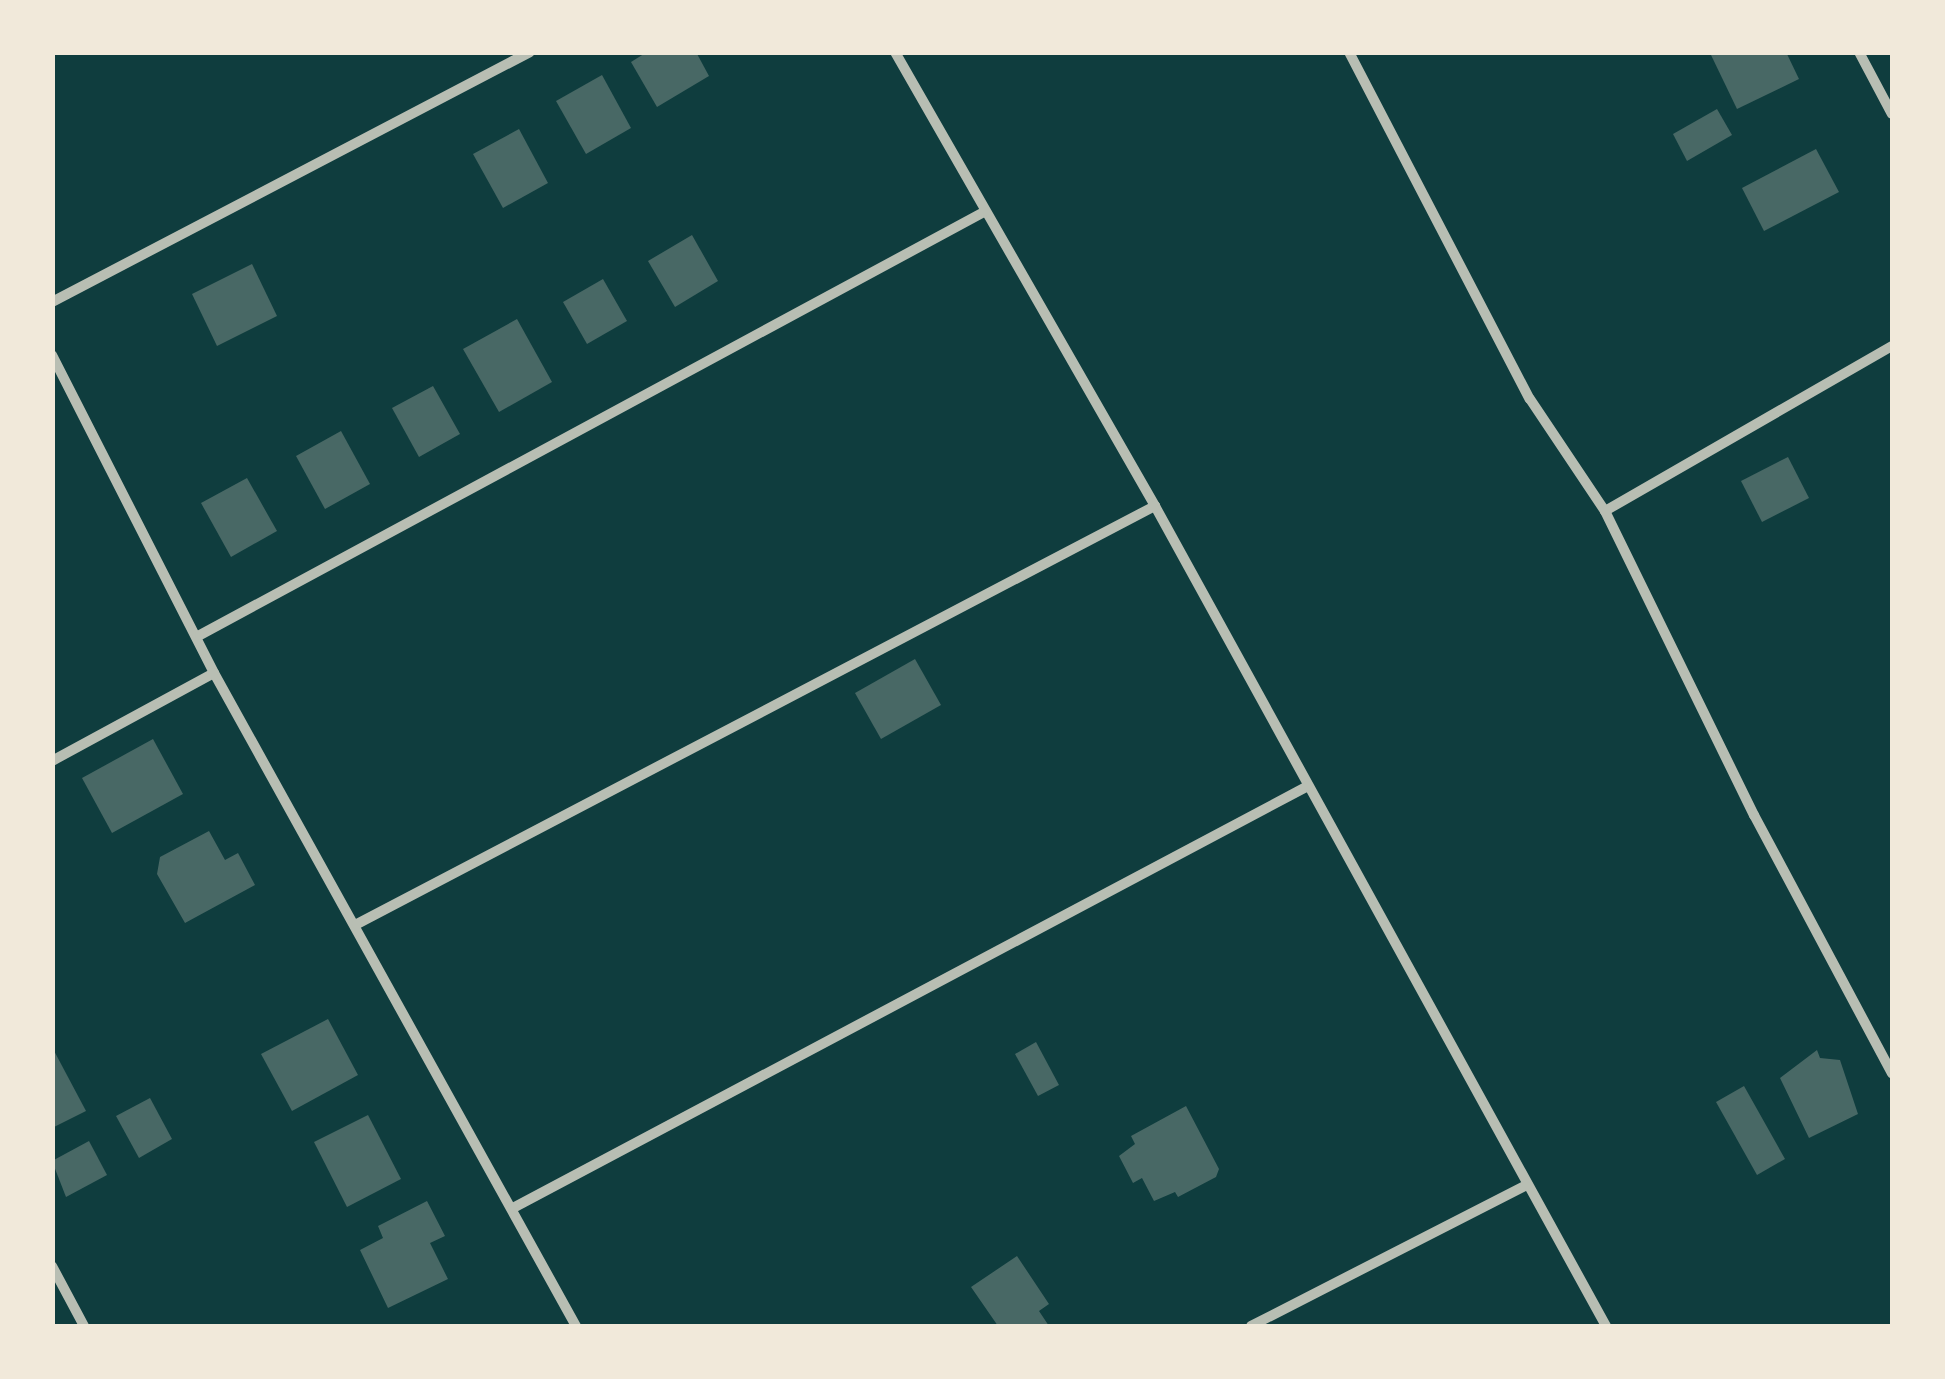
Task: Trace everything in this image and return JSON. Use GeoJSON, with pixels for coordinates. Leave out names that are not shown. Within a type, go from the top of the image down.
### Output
{"type":"FeatureCollection","features":[{"type":"Feature","properties":{"kind":"street"},"geometry":{"type":"LineString","coordinates":[[52,302],[530,52]]}},
{"type":"Feature","properties":{"kind":"street"},"geometry":{"type":"LineString","coordinates":[[895,52],[1156,506],[1525,1186],[1606,1326]]}},
{"type":"Feature","properties":{"kind":"street"},"geometry":{"type":"LineString","coordinates":[[1349,52],[1530,399],[1605,511],[1754,815],[1892,1073]]}},
{"type":"Feature","properties":{"kind":"street"},"geometry":{"type":"LineString","coordinates":[[1859,52],[1892,114]]}},
{"type":"Feature","properties":{"kind":"street"},"geometry":{"type":"LineString","coordinates":[[200,635],[984,212]]}},
{"type":"Feature","properties":{"kind":"street"},"geometry":{"type":"LineString","coordinates":[[1605,511],[1892,346]]}},
{"type":"Feature","properties":{"kind":"street"},"geometry":{"type":"LineString","coordinates":[[52,355],[200,635],[214,673],[357,924],[576,1326]]}},
{"type":"Feature","properties":{"kind":"street"},"geometry":{"type":"LineString","coordinates":[[357,924],[1156,506]]}},
{"type":"Feature","properties":{"kind":"street"},"geometry":{"type":"LineString","coordinates":[[52,761],[214,673]]}},
{"type":"Feature","properties":{"kind":"street"},"geometry":{"type":"LineString","coordinates":[[513,1208],[1308,786]]}},
{"type":"Feature","properties":{"kind":"street"},"geometry":{"type":"LineString","coordinates":[[1252,1326],[1525,1186]]}},
{"type":"Feature","properties":{"kind":"street"},"geometry":{"type":"LineString","coordinates":[[52,1266],[84,1326]]}},
{"type":"Feature","properties":{"kind":"building"},"geometry":{"type":"Polygon","coordinates":[[[647,52],[696,52],[709,76],[657,107],[631,62],[647,52]]]}},
{"type":"Feature","properties":{"kind":"building"},"geometry":{"type":"Polygon","coordinates":[[[1786,52],[1799,79],[1737,109],[1711,55],[1786,52]]]}},
{"type":"Feature","properties":{"kind":"building"},"geometry":{"type":"Polygon","coordinates":[[[602,75],[631,128],[586,154],[556,101],[602,75]]]}},
{"type":"Feature","properties":{"kind":"building"},"geometry":{"type":"Polygon","coordinates":[[[1717,109],[1732,135],[1687,161],[1673,134],[1717,109]]]}},
{"type":"Feature","properties":{"kind":"building"},"geometry":{"type":"Polygon","coordinates":[[[519,129],[548,183],[503,208],[473,154],[519,129]]]}},
{"type":"Feature","properties":{"kind":"building"},"geometry":{"type":"Polygon","coordinates":[[[1816,149],[1839,192],[1764,231],[1742,188],[1816,149]]]}},
{"type":"Feature","properties":{"kind":"building"},"geometry":{"type":"Polygon","coordinates":[[[692,235],[718,281],[675,307],[648,261],[692,235]]]}},
{"type":"Feature","properties":{"kind":"building"},"geometry":{"type":"Polygon","coordinates":[[[252,264],[277,316],[217,346],[192,294],[252,264]]]}},
{"type":"Feature","properties":{"kind":"building"},"geometry":{"type":"Polygon","coordinates":[[[603,279],[627,321],[587,344],[563,302],[603,279]]]}},
{"type":"Feature","properties":{"kind":"building"},"geometry":{"type":"Polygon","coordinates":[[[517,319],[552,382],[499,412],[463,349],[517,319]]]}},
{"type":"Feature","properties":{"kind":"building"},"geometry":{"type":"Polygon","coordinates":[[[433,386],[460,434],[419,457],[392,408],[433,386]]]}},
{"type":"Feature","properties":{"kind":"building"},"geometry":{"type":"Polygon","coordinates":[[[341,431],[370,484],[325,509],[296,456],[341,431]]]}},
{"type":"Feature","properties":{"kind":"building"},"geometry":{"type":"Polygon","coordinates":[[[1788,457],[1809,498],[1762,522],[1741,481],[1788,457]]]}},
{"type":"Feature","properties":{"kind":"building"},"geometry":{"type":"Polygon","coordinates":[[[247,478],[277,531],[231,557],[201,503],[247,478]]]}},
{"type":"Feature","properties":{"kind":"building"},"geometry":{"type":"Polygon","coordinates":[[[915,659],[941,705],[881,739],[855,693],[915,659]]]}},
{"type":"Feature","properties":{"kind":"building"},"geometry":{"type":"Polygon","coordinates":[[[153,739],[183,794],[112,833],[82,778],[153,739]]]}},
{"type":"Feature","properties":{"kind":"building"},"geometry":{"type":"Polygon","coordinates":[[[209,831],[225,860],[238,853],[255,885],[185,923],[157,874],[160,857],[209,831]]]}},
{"type":"Feature","properties":{"kind":"building"},"geometry":{"type":"Polygon","coordinates":[[[328,1019],[358,1075],[292,1111],[261,1054],[328,1019]]]}},
{"type":"Feature","properties":{"kind":"building"},"geometry":{"type":"Polygon","coordinates":[[[1036,1042],[1059,1085],[1038,1096],[1015,1054],[1036,1042]]]}},
{"type":"Feature","properties":{"kind":"building"},"geometry":{"type":"Polygon","coordinates":[[[52,1047],[86,1111],[52,1128],[52,1047]]]}},
{"type":"Feature","properties":{"kind":"building"},"geometry":{"type":"Polygon","coordinates":[[[1817,1050],[1820,1058],[1840,1060],[1858,1114],[1809,1138],[1780,1078],[1817,1050]]]}},
{"type":"Feature","properties":{"kind":"building"},"geometry":{"type":"Polygon","coordinates":[[[1744,1086],[1785,1159],[1757,1175],[1716,1102],[1744,1086]]]}},
{"type":"Feature","properties":{"kind":"building"},"geometry":{"type":"Polygon","coordinates":[[[150,1098],[172,1139],[139,1158],[116,1116],[150,1098]]]}},
{"type":"Feature","properties":{"kind":"building"},"geometry":{"type":"Polygon","coordinates":[[[1186,1106],[1219,1169],[1216,1177],[1178,1197],[1175,1192],[1154,1201],[1142,1178],[1133,1183],[1119,1156],[1135,1144],[1131,1136],[1186,1106]]]}},
{"type":"Feature","properties":{"kind":"building"},"geometry":{"type":"Polygon","coordinates":[[[368,1115],[401,1179],[347,1207],[314,1142],[368,1115]]]}},
{"type":"Feature","properties":{"kind":"building"},"geometry":{"type":"Polygon","coordinates":[[[89,1141],[107,1175],[66,1197],[52,1161],[89,1141]]]}},
{"type":"Feature","properties":{"kind":"building"},"geometry":{"type":"Polygon","coordinates":[[[427,1201],[445,1236],[430,1243],[448,1279],[388,1308],[360,1250],[383,1238],[378,1226],[427,1201]]]}},
{"type":"Feature","properties":{"kind":"building"},"geometry":{"type":"Polygon","coordinates":[[[1017,1256],[1049,1304],[1039,1311],[1049,1326],[998,1326],[971,1287],[1017,1256]]]}}]}
